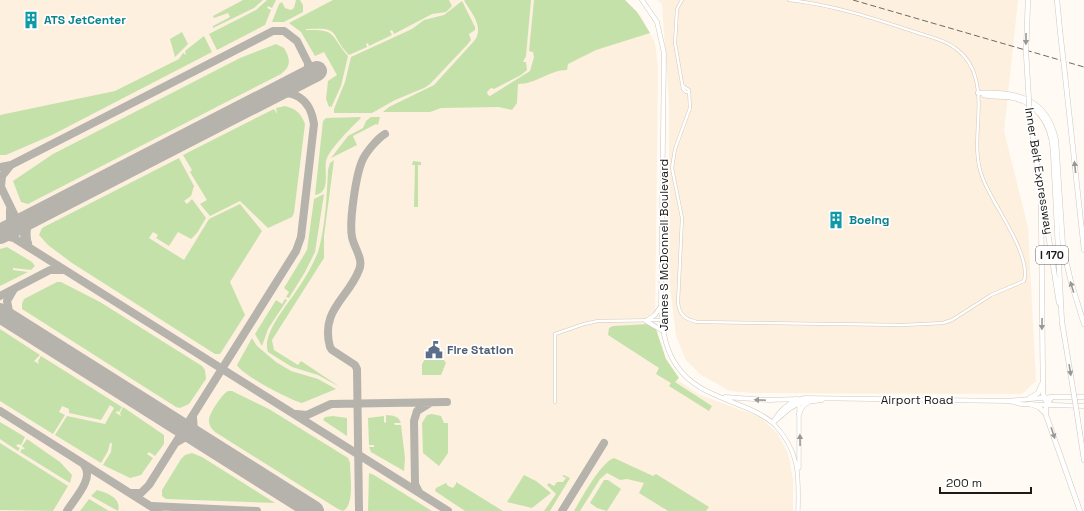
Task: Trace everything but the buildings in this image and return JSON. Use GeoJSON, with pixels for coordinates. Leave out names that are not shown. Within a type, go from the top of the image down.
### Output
{"type":"FeatureCollection","features":[{"type":"Feature","properties":{"kind":"highway","name":"Inner Belt Expressway"},"geometry":{"type":"LineString","coordinates":[[1028,0],[1026,52],[1030,119],[1084,460]]}},
{"type":"Feature","properties":{"kind":"highway","name":"I 170"},"geometry":{"type":"LineString","coordinates":[[1057,0],[1084,250]]}},
{"type":"Feature","properties":{"kind":"highway"},"geometry":{"type":"LineString","coordinates":[[978,93],[1014,98],[1028,103],[1042,116],[1049,128],[1053,150],[1062,324]]}},
{"type":"Feature","properties":{"kind":"highway"},"geometry":{"type":"LineString","coordinates":[[978,93],[1007,93],[1025,98],[1041,110],[1052,127],[1056,141],[1063,248],[1071,282],[1084,324]]}},
{"type":"Feature","properties":{"kind":"highway"},"geometry":{"type":"LineString","coordinates":[[1041,187],[1043,382],[1044,398],[1048,404]]}},
{"type":"Feature","properties":{"kind":"highway"},"geometry":{"type":"LineString","coordinates":[[1082,234],[1084,242]]}},
{"type":"Feature","properties":{"kind":"highway"},"geometry":{"type":"LineString","coordinates":[[1030,398],[1038,393],[1043,382]]}},
{"type":"Feature","properties":{"kind":"highway"},"geometry":{"type":"LineString","coordinates":[[1046,415],[1048,404],[1052,397]]}},
{"type":"Feature","properties":{"kind":"highway"},"geometry":{"type":"LineString","coordinates":[[1030,404],[1039,407],[1046,415],[1080,511]]}},
{"type":"Feature","properties":{"kind":"main road","name":"James S McDonnell Boulevard"},"geometry":{"type":"LineString","coordinates":[[642,0],[657,22],[664,53],[662,320],[663,332],[668,351],[679,369],[698,387],[752,409],[773,423]]}},
{"type":"Feature","properties":{"kind":"main road"},"geometry":{"type":"LineString","coordinates":[[662,306],[655,315],[646,321],[663,332]]}},
{"type":"Feature","properties":{"kind":"main road","name":"Airport Road"},"geometry":{"type":"LineString","coordinates":[[717,396],[809,402],[828,399]]}},
{"type":"Feature","properties":{"kind":"main road","name":"Airport Road"},"geometry":{"type":"LineString","coordinates":[[1007,401],[1030,398],[1084,397]]}},
{"type":"Feature","properties":{"kind":"main road","name":"Airport Road"},"geometry":{"type":"LineString","coordinates":[[773,423],[782,409],[799,401],[812,398],[1007,401],[1030,404],[1084,406]]}},
{"type":"Feature","properties":{"kind":"main road"},"geometry":{"type":"LineString","coordinates":[[799,414],[804,406],[809,402]]}},
{"type":"Feature","properties":{"kind":"street"},"geometry":{"type":"LineString","coordinates":[[682,0],[677,9],[675,43],[683,89],[688,92],[690,108],[675,149],[672,168],[682,218],[678,303],[682,316],[686,320],[697,322],[903,325],[943,323],[952,320],[991,295],[1024,281],[1026,270],[1016,242],[982,178],[978,150],[978,93],[976,80],[970,64],[954,47],[948,44],[854,12],[789,0]]}},
{"type":"Feature","properties":{"kind":"street"},"geometry":{"type":"LineString","coordinates":[[555,402],[555,334],[584,324],[662,320]]}},
{"type":"Feature","properties":{"kind":"street","name":"James S McDonnell Boulevard"},"geometry":{"type":"LineString","coordinates":[[798,511],[799,401]]}},
{"type":"Feature","properties":{"kind":"street","name":"James S McDonnell Boulevard"},"geometry":{"type":"LineString","coordinates":[[773,423],[783,434],[792,450],[797,461],[798,477]]}},
{"type":"Feature","properties":{"kind":"shaded area"},"geometry":{"type":"Polygon","coordinates":[[[0,0],[625,0],[641,16],[655,43],[658,68],[655,330],[665,363],[677,379],[698,394],[760,417],[777,433],[788,453],[793,480],[793,511],[0,511],[0,0]]]}},
{"type":"Feature","properties":{"kind":"shaded area"},"geometry":{"type":"Polygon","coordinates":[[[657,0],[1018,0],[1004,131],[1028,227],[1036,381],[1022,394],[753,393],[730,391],[701,375],[686,360],[676,336],[669,276],[669,101],[662,4],[657,0]]]}},
{"type":"Feature","properties":{"kind":"green space"},"geometry":{"type":"Polygon","coordinates":[[[243,0],[263,0],[254,8],[213,28],[213,26],[230,17],[228,13],[214,18],[213,16],[243,0]]]}},
{"type":"Feature","properties":{"kind":"green space"},"geometry":{"type":"Polygon","coordinates":[[[267,0],[276,0],[272,8],[268,6],[267,8],[271,10],[265,25],[217,50],[209,34],[256,10],[267,0]]]}},
{"type":"Feature","properties":{"kind":"green space"},"geometry":{"type":"Polygon","coordinates":[[[296,0],[300,0],[303,5],[303,12],[284,22],[272,22],[279,4],[282,2],[285,8],[291,10],[294,8],[296,0]]]}},
{"type":"Feature","properties":{"kind":"green space"},"geometry":{"type":"Polygon","coordinates":[[[333,0],[449,0],[452,6],[446,12],[432,14],[394,34],[392,30],[390,31],[392,35],[369,46],[368,43],[366,44],[367,47],[349,55],[334,33],[325,29],[306,29],[328,32],[335,38],[348,56],[341,86],[331,108],[331,106],[329,107],[326,99],[328,81],[337,75],[324,52],[315,56],[301,32],[289,23],[333,0]]]}},
{"type":"Feature","properties":{"kind":"green space"},"geometry":{"type":"Polygon","coordinates":[[[464,0],[531,0],[526,56],[523,62],[526,62],[527,70],[521,75],[494,89],[491,88],[487,92],[490,96],[530,71],[534,57],[533,52],[529,51],[534,0],[625,0],[637,12],[650,33],[596,50],[568,64],[567,70],[554,72],[531,82],[518,84],[517,103],[512,110],[499,107],[441,108],[430,112],[383,112],[389,107],[434,85],[475,40],[478,30],[476,20],[464,0]]]}},
{"type":"Feature","properties":{"kind":"green space"},"geometry":{"type":"Polygon","coordinates":[[[462,1],[475,27],[475,30],[469,34],[471,40],[467,45],[430,84],[395,100],[372,113],[334,113],[334,109],[345,82],[351,57],[412,29],[424,20],[444,15],[462,1]]]}},
{"type":"Feature","properties":{"kind":"green space"},"geometry":{"type":"Polygon","coordinates":[[[182,32],[188,44],[175,57],[170,39],[182,32]]]}},
{"type":"Feature","properties":{"kind":"green space"},"geometry":{"type":"Polygon","coordinates":[[[204,36],[212,52],[52,135],[6,155],[0,155],[0,115],[115,91],[179,59],[183,53],[186,55],[185,51],[204,36]]]}},
{"type":"Feature","properties":{"kind":"green space"},"geometry":{"type":"Polygon","coordinates":[[[276,44],[284,48],[289,59],[287,68],[281,74],[28,204],[21,202],[13,181],[53,154],[240,58],[276,44]]]}},
{"type":"Feature","properties":{"kind":"green space"},"geometry":{"type":"Polygon","coordinates":[[[285,106],[298,112],[305,124],[294,213],[292,217],[268,228],[240,201],[210,216],[200,204],[207,200],[190,172],[192,170],[183,155],[274,109],[277,114],[276,108],[285,106]]]}},
{"type":"Feature","properties":{"kind":"green space"},"geometry":{"type":"Polygon","coordinates":[[[371,117],[380,117],[378,125],[376,124],[353,136],[357,145],[331,158],[348,136],[363,128],[366,121],[371,117]]]}},
{"type":"Feature","properties":{"kind":"green space"},"geometry":{"type":"Polygon","coordinates":[[[326,118],[361,118],[331,150],[326,161],[325,186],[320,193],[315,195],[323,121],[326,118]]]}},
{"type":"Feature","properties":{"kind":"green space"},"geometry":{"type":"Polygon","coordinates":[[[179,158],[194,186],[191,196],[184,201],[187,204],[192,199],[206,218],[197,233],[191,239],[178,232],[169,246],[156,238],[158,235],[153,232],[149,238],[184,260],[209,219],[240,204],[262,231],[230,282],[245,315],[220,354],[215,354],[72,263],[48,245],[39,235],[42,228],[179,158]]]}},
{"type":"Feature","properties":{"kind":"green space"},"geometry":{"type":"Polygon","coordinates":[[[334,160],[324,236],[324,258],[272,340],[274,350],[298,365],[301,361],[340,387],[318,375],[292,367],[268,352],[267,345],[268,336],[272,328],[307,275],[318,252],[324,223],[328,170],[330,163],[334,160]]]}},
{"type":"Feature","properties":{"kind":"green space"},"geometry":{"type":"Polygon","coordinates":[[[413,161],[421,162],[421,165],[418,165],[418,207],[414,207],[415,165],[412,165],[413,161]]]}},
{"type":"Feature","properties":{"kind":"green space"},"geometry":{"type":"Polygon","coordinates":[[[324,194],[315,252],[289,298],[286,297],[289,292],[284,288],[307,250],[314,199],[324,194]]]}},
{"type":"Feature","properties":{"kind":"green space"},"geometry":{"type":"Polygon","coordinates":[[[7,247],[32,262],[35,266],[31,270],[13,268],[13,270],[28,272],[0,286],[0,249],[7,247]]]}},
{"type":"Feature","properties":{"kind":"green space"},"geometry":{"type":"Polygon","coordinates":[[[57,282],[61,282],[100,302],[202,366],[205,370],[206,379],[189,404],[180,408],[176,407],[22,309],[24,299],[57,282]]]}},
{"type":"Feature","properties":{"kind":"green space"},"geometry":{"type":"Polygon","coordinates":[[[285,299],[287,300],[268,329],[262,346],[255,334],[276,300],[282,304],[285,299]]]}},
{"type":"Feature","properties":{"kind":"green space"},"geometry":{"type":"Polygon","coordinates":[[[649,324],[656,329],[666,359],[679,378],[675,382],[712,406],[709,411],[669,386],[671,383],[656,374],[659,368],[608,335],[609,328],[613,326],[649,324]]]}},
{"type":"Feature","properties":{"kind":"green space"},"geometry":{"type":"Polygon","coordinates":[[[0,329],[40,355],[34,361],[39,364],[38,361],[41,356],[122,407],[119,412],[117,411],[116,413],[121,416],[120,413],[123,407],[164,435],[164,444],[155,456],[149,452],[147,454],[153,458],[141,475],[130,478],[103,465],[111,452],[112,443],[110,443],[108,451],[101,463],[55,435],[67,416],[105,424],[114,408],[110,405],[101,420],[69,413],[69,409],[62,406],[59,412],[65,415],[53,434],[0,401],[0,329]]]}},
{"type":"Feature","properties":{"kind":"green space"},"geometry":{"type":"Polygon","coordinates":[[[252,338],[257,346],[276,362],[291,371],[318,379],[336,389],[302,403],[257,381],[237,365],[252,338]]]}},
{"type":"Feature","properties":{"kind":"green space"},"geometry":{"type":"Polygon","coordinates":[[[427,356],[441,356],[446,363],[441,375],[422,375],[422,364],[427,356]]]}},
{"type":"Feature","properties":{"kind":"green space"},"geometry":{"type":"Polygon","coordinates":[[[228,391],[232,391],[269,409],[348,458],[350,463],[351,489],[347,508],[343,511],[338,509],[215,432],[210,426],[209,418],[222,396],[228,391]]]}},
{"type":"Feature","properties":{"kind":"green space"},"geometry":{"type":"Polygon","coordinates":[[[432,414],[441,416],[444,423],[448,423],[448,453],[439,466],[423,453],[422,423],[427,415],[432,414]]]}},
{"type":"Feature","properties":{"kind":"green space"},"geometry":{"type":"Polygon","coordinates":[[[386,415],[397,417],[401,423],[394,423],[395,425],[401,425],[405,458],[404,471],[371,452],[369,447],[374,447],[374,445],[369,445],[368,418],[384,416],[384,422],[386,423],[386,415]]]}},
{"type":"Feature","properties":{"kind":"green space"},"geometry":{"type":"Polygon","coordinates":[[[333,416],[347,418],[347,436],[323,420],[325,417],[333,416]]]}},
{"type":"Feature","properties":{"kind":"green space"},"geometry":{"type":"Polygon","coordinates":[[[0,422],[25,437],[21,445],[18,444],[16,446],[20,448],[18,451],[0,439],[0,422]]]}},
{"type":"Feature","properties":{"kind":"green space"},"geometry":{"type":"Polygon","coordinates":[[[27,439],[60,462],[72,475],[70,483],[20,452],[22,449],[25,449],[22,446],[27,439]]]}},
{"type":"Feature","properties":{"kind":"green space"},"geometry":{"type":"Polygon","coordinates":[[[0,443],[68,486],[53,511],[0,510],[0,443]]]}},
{"type":"Feature","properties":{"kind":"green space"},"geometry":{"type":"Polygon","coordinates":[[[192,453],[202,457],[275,503],[166,499],[162,496],[162,490],[181,459],[185,455],[192,453]]]}},
{"type":"Feature","properties":{"kind":"green space"},"geometry":{"type":"Polygon","coordinates":[[[614,458],[653,476],[656,474],[709,507],[706,511],[668,511],[639,493],[644,483],[627,479],[620,480],[607,473],[600,479],[580,511],[574,511],[597,474],[609,461],[614,458]]]}},
{"type":"Feature","properties":{"kind":"green space"},"geometry":{"type":"Polygon","coordinates":[[[369,473],[374,475],[432,511],[368,511],[369,473]]]}},
{"type":"Feature","properties":{"kind":"green space"},"geometry":{"type":"Polygon","coordinates":[[[524,475],[536,481],[551,493],[532,508],[507,502],[524,475]]]}},
{"type":"Feature","properties":{"kind":"green space"},"geometry":{"type":"Polygon","coordinates":[[[564,475],[570,478],[550,511],[544,511],[556,494],[547,485],[549,483],[554,486],[557,482],[563,482],[566,478],[562,476],[564,475]]]}},
{"type":"Feature","properties":{"kind":"green space"},"geometry":{"type":"Polygon","coordinates":[[[604,480],[608,480],[621,489],[607,511],[597,508],[590,503],[604,480]]]}},
{"type":"Feature","properties":{"kind":"green space"},"geometry":{"type":"Polygon","coordinates":[[[456,482],[503,511],[465,511],[435,491],[436,488],[446,483],[448,486],[453,488],[456,482]]]}},
{"type":"Feature","properties":{"kind":"green space"},"geometry":{"type":"Polygon","coordinates":[[[97,490],[116,499],[119,506],[118,511],[91,496],[97,490]]]}},
{"type":"Feature","properties":{"kind":"green space"},"geometry":{"type":"Polygon","coordinates":[[[89,499],[109,511],[80,511],[89,499]]]}},
{"type":"Feature","properties":{"kind":"taxiway"},"geometry":{"type":"LineString","coordinates":[[0,167],[11,165],[273,31],[284,31],[297,41],[308,63],[308,70],[303,79]]}},
{"type":"Feature","properties":{"kind":"taxiway"},"geometry":{"type":"LineString","coordinates":[[130,493],[141,493],[149,485],[296,251],[301,237],[314,124],[312,115],[309,107],[304,101],[293,94],[278,93],[269,95]]}},
{"type":"Feature","properties":{"kind":"taxiway"},"geometry":{"type":"LineString","coordinates":[[359,511],[357,369],[355,365],[332,350],[330,347],[328,334],[332,314],[354,280],[360,266],[360,258],[353,241],[351,230],[354,198],[360,166],[370,149],[379,138],[385,134]]}},
{"type":"Feature","properties":{"kind":"taxiway"},"geometry":{"type":"LineString","coordinates":[[10,166],[2,176],[1,187],[28,243]]}},
{"type":"Feature","properties":{"kind":"taxiway"},"geometry":{"type":"LineString","coordinates":[[0,233],[10,222],[10,210]]}},
{"type":"Feature","properties":{"kind":"taxiway"},"geometry":{"type":"LineString","coordinates":[[27,239],[28,225],[39,214]]}},
{"type":"Feature","properties":{"kind":"taxiway"},"geometry":{"type":"LineString","coordinates":[[0,235],[14,238],[448,511]]}},
{"type":"Feature","properties":{"kind":"taxiway"},"geometry":{"type":"LineString","coordinates":[[0,296],[50,270],[64,270]]}},
{"type":"Feature","properties":{"kind":"taxiway"},"geometry":{"type":"LineString","coordinates":[[14,289],[7,301],[10,316],[16,323]]}},
{"type":"Feature","properties":{"kind":"taxiway"},"geometry":{"type":"LineString","coordinates":[[296,414],[307,415],[331,404],[447,402]]}},
{"type":"Feature","properties":{"kind":"taxiway"},"geometry":{"type":"LineString","coordinates":[[419,492],[415,484],[414,421],[417,411],[430,403]]}},
{"type":"Feature","properties":{"kind":"taxiway"},"geometry":{"type":"LineString","coordinates":[[0,411],[158,511]]}},
{"type":"Feature","properties":{"kind":"taxiway"},"geometry":{"type":"LineString","coordinates":[[193,417],[194,432],[199,438]]}},
{"type":"Feature","properties":{"kind":"taxiway"},"geometry":{"type":"LineString","coordinates":[[177,442],[184,438],[199,438]]}},
{"type":"Feature","properties":{"kind":"taxiway"},"geometry":{"type":"LineString","coordinates":[[562,511],[604,443]]}},
{"type":"Feature","properties":{"kind":"taxiway"},"geometry":{"type":"LineString","coordinates":[[67,511],[85,482],[87,470],[84,465]]}},
{"type":"Feature","properties":{"kind":"taxiway"},"geometry":{"type":"LineString","coordinates":[[152,506],[257,511]]}},
{"type":"Feature","properties":{"kind":"runway"},"geometry":{"type":"LineString","coordinates":[[0,234],[317,71]]}},
{"type":"Feature","properties":{"kind":"runway"},"geometry":{"type":"LineString","coordinates":[[0,313],[314,511]]}},
{"type":"Feature","properties":{"kind":"railway"},"geometry":{"type":"LineString","coordinates":[[853,0],[1084,67]]}},
{"type":"Feature","properties":{"kind":"place","name":"ATS JetCenter"},"geometry":{"type":"Point","coordinates":[31,20]}},
{"type":"Feature","properties":{"kind":"place","name":"Boeing"},"geometry":{"type":"Point","coordinates":[836,220]}},
{"type":"Feature","properties":{"kind":"place","name":"Fire Station"},"geometry":{"type":"Point","coordinates":[434,350]}}]}
